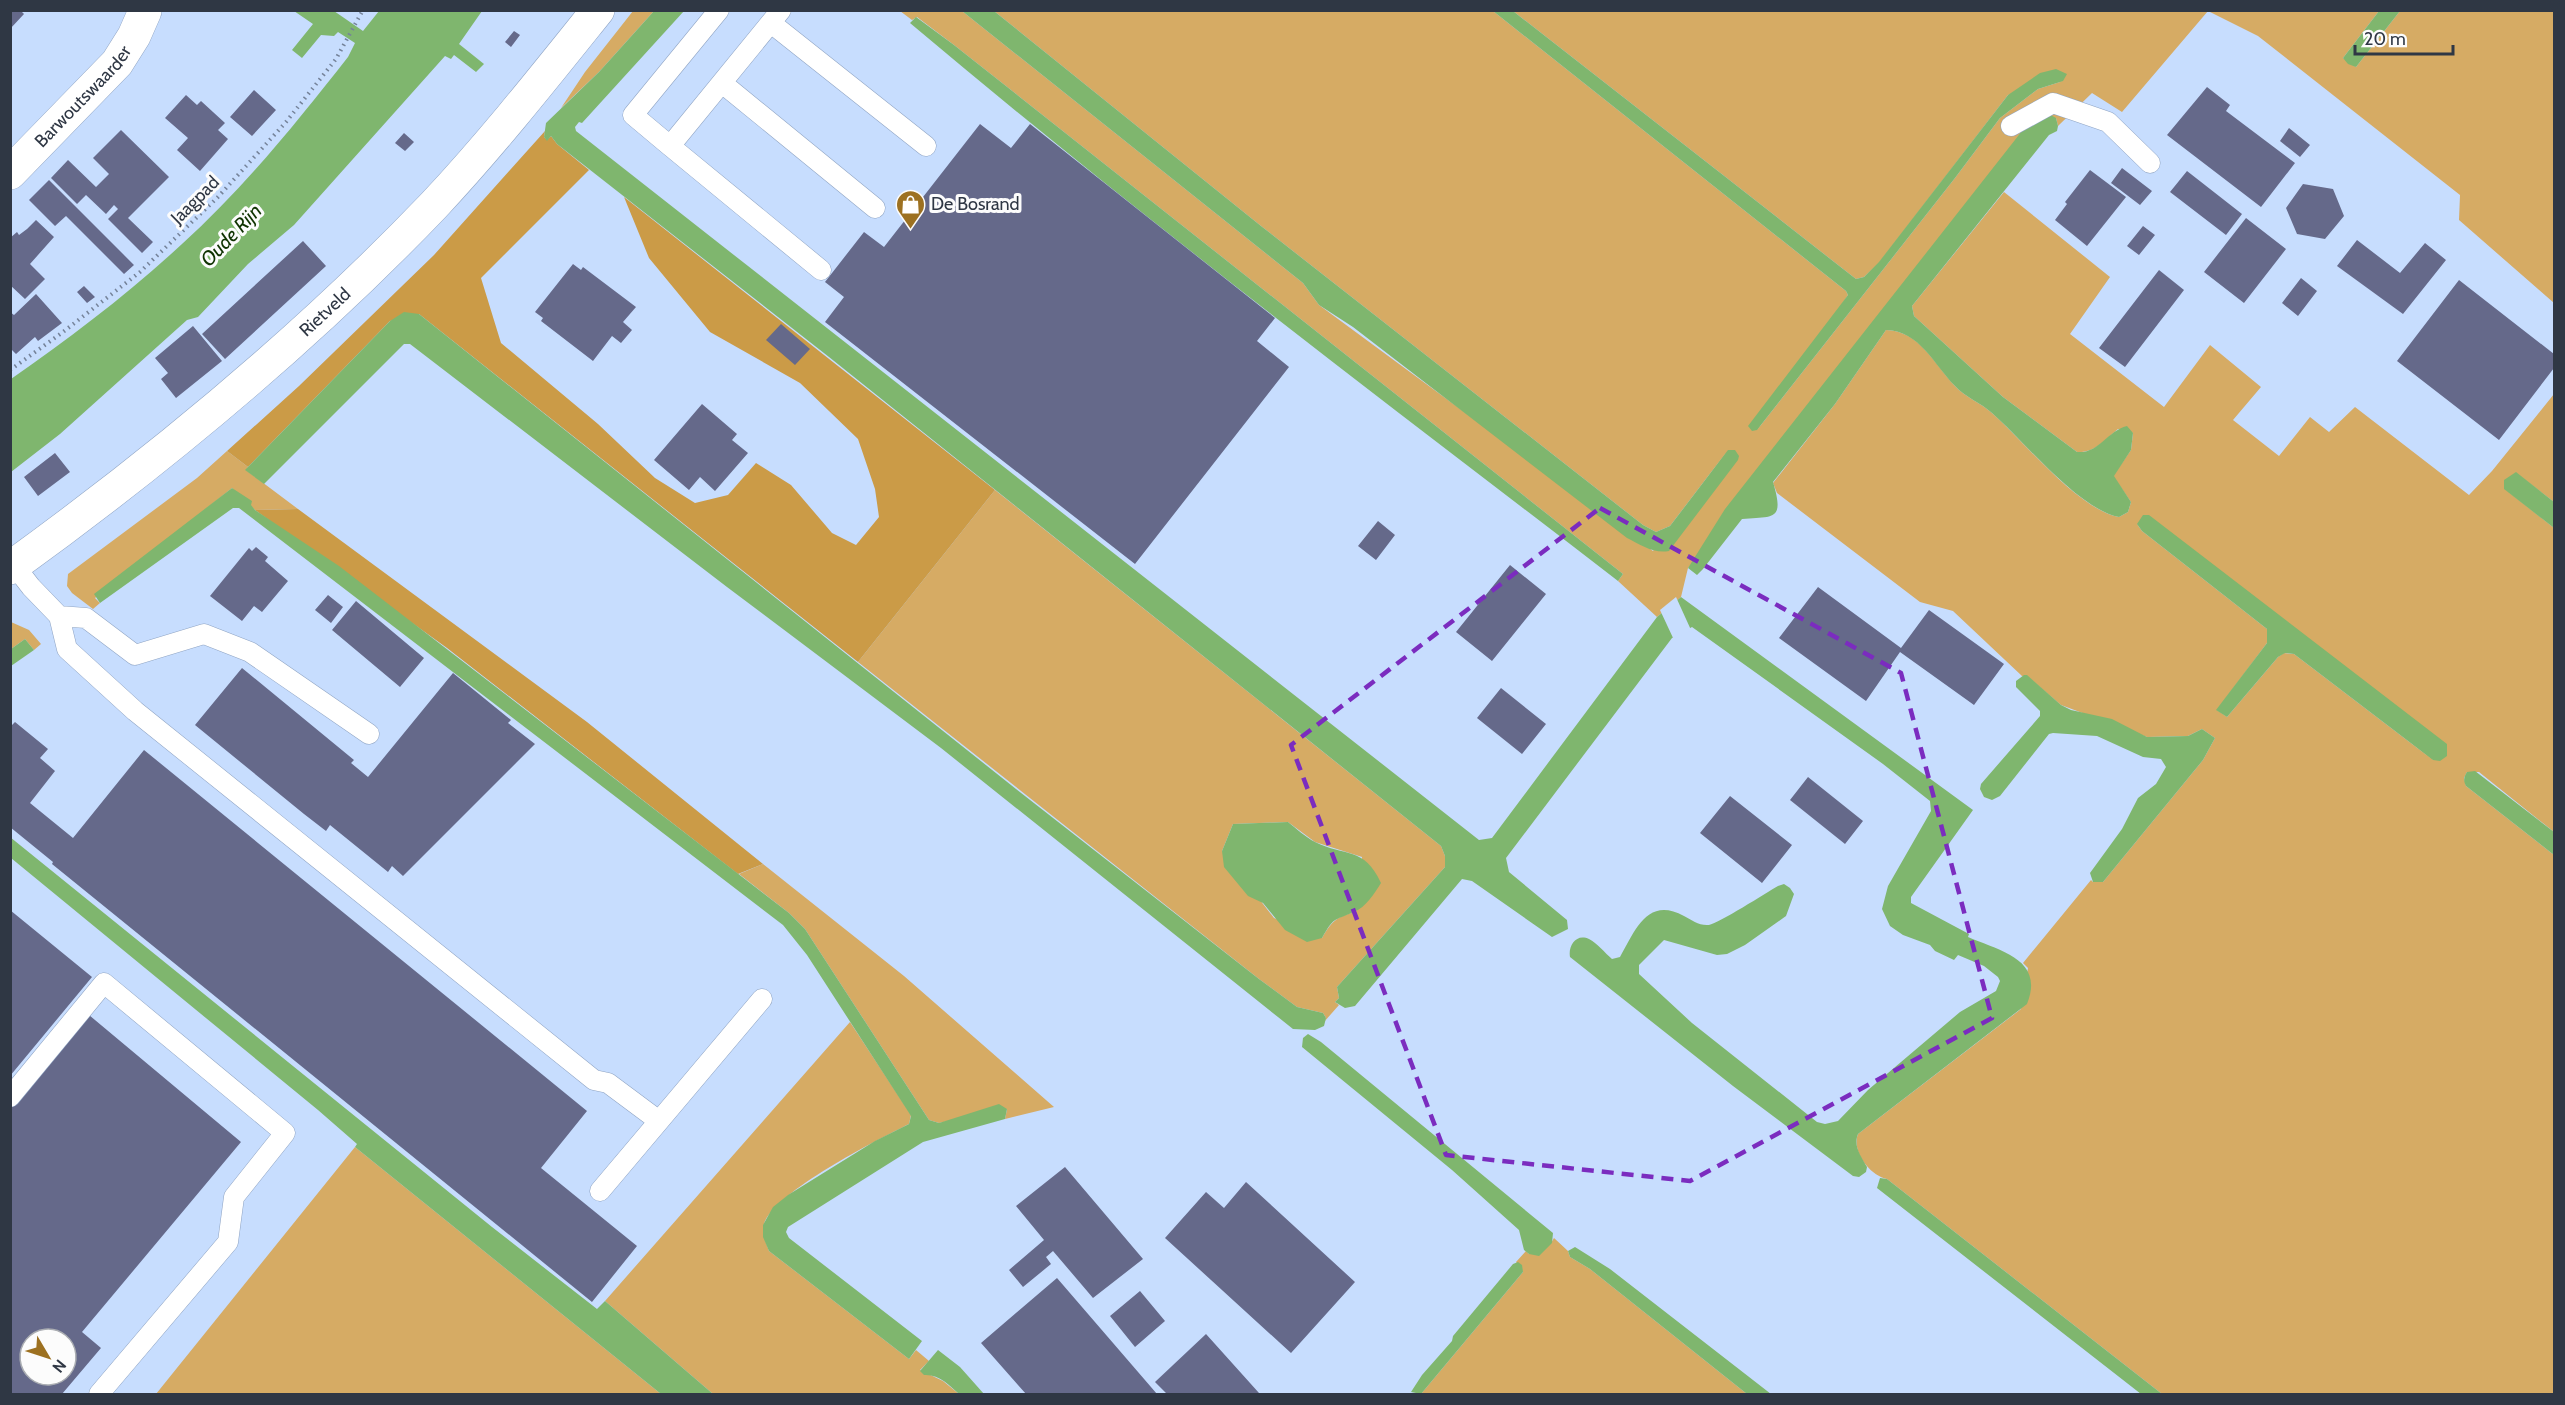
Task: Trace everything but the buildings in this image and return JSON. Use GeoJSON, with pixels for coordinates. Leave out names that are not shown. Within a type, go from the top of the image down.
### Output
{"type":"FeatureCollection","features":[{"type":"Feature","properties":{"kind":"main road","name":"Rietveld"},"geometry":{"type":"LineString","coordinates":[[12,566],[184,437],[343,297],[436,203],[532,92],[598,10]]}},
{"type":"Feature","properties":{"kind":"main road","name":"Barwoutswaarder"},"geometry":{"type":"LineString","coordinates":[[10,173],[117,63],[134,36],[145,11]]}},
{"type":"Feature","properties":{"kind":"lane"},"geometry":{"type":"LineString","coordinates":[[719,10],[633,115],[821,270]]}},
{"type":"Feature","properties":{"kind":"lane"},"geometry":{"type":"LineString","coordinates":[[670,146],[776,17],[926,146]]}},
{"type":"Feature","properties":{"kind":"lane"},"geometry":{"type":"LineString","coordinates":[[722,83],[875,208]]}},
{"type":"Feature","properties":{"kind":"lane"},"geometry":{"type":"LineString","coordinates":[[2011,126],[2052,103],[2108,122],[2150,163]]}},
{"type":"Feature","properties":{"kind":"lane"},"geometry":{"type":"LineString","coordinates":[[12,566],[59,616],[67,650],[135,711],[594,1080],[608,1083],[658,1121]]}},
{"type":"Feature","properties":{"kind":"lane"},"geometry":{"type":"LineString","coordinates":[[59,616],[86,618],[135,656],[204,634],[250,652],[369,734]]}},
{"type":"Feature","properties":{"kind":"lane"},"geometry":{"type":"LineString","coordinates":[[10,1097],[104,983],[285,1133],[234,1197],[228,1242],[99,1395]]}},
{"type":"Feature","properties":{"kind":"lane"},"geometry":{"type":"LineString","coordinates":[[600,1191],[762,999]]}},
{"type":"Feature","properties":{"kind":"path","name":"Jaagpad"},"geometry":{"type":"LineString","coordinates":[[10,370],[140,272],[218,197],[286,122],[347,43],[362,12]]}},
{"type":"Feature","properties":{"kind":"highlighted area"},"geometry":{"type":"Polygon","coordinates":[[[1600,508],[1901,673],[1992,1018],[1690,1181],[1446,1155],[1291,745],[1600,508]]]}},
{"type":"Feature","properties":{"kind":"shaded area"},"geometry":{"type":"Polygon","coordinates":[[[633,11],[654,11],[599,72],[561,108],[585,72],[633,11]]]}},
{"type":"Feature","properties":{"kind":"shaded area"},"geometry":{"type":"Polygon","coordinates":[[[900,11],[962,11],[1303,283],[1319,305],[1653,551],[1728,450],[1670,526],[1656,532],[1643,525],[1261,226],[994,11],[1493,11],[1846,291],[1848,295],[1757,430],[2000,118],[2038,89],[2063,81],[2008,95],[1879,263],[1864,277],[1856,279],[1513,11],[2208,11],[2122,112],[2092,93],[2058,126],[2056,118],[1688,568],[1681,597],[1657,617],[1618,581],[1623,574],[954,45],[917,17],[912,20],[900,11]]]}},
{"type":"Feature","properties":{"kind":"shaded area"},"geometry":{"type":"Polygon","coordinates":[[[2208,11],[2379,11],[2343,58],[2356,67],[2400,11],[2554,11],[2554,303],[2459,220],[2460,195],[2258,36],[2208,11]]]}},
{"type":"Feature","properties":{"kind":"shaded area"},"geometry":{"type":"Polygon","coordinates":[[[545,131],[544,137],[547,140],[551,136],[557,144],[589,170],[481,278],[501,343],[598,424],[655,478],[695,503],[728,495],[756,463],[791,485],[832,533],[856,545],[879,517],[875,489],[858,439],[800,383],[710,332],[649,258],[624,197],[995,490],[858,662],[419,314],[390,321],[248,467],[227,451],[299,386],[434,255],[545,131]]]}},
{"type":"Feature","properties":{"kind":"shaded area"},"geometry":{"type":"Polygon","coordinates":[[[2004,192],[2110,277],[2070,334],[2164,407],[2210,345],[2261,387],[2233,420],[2279,456],[2310,417],[2329,432],[2355,407],[2469,495],[2492,471],[2554,394],[2554,502],[2516,473],[2504,481],[2505,489],[2554,528],[2554,832],[2479,772],[2467,772],[2464,778],[2466,786],[2554,855],[2554,1394],[2162,1394],[1887,1179],[1874,1173],[1864,1162],[1857,1148],[1858,1134],[2021,1009],[2028,968],[2023,963],[2091,880],[2103,882],[2203,760],[2215,738],[2202,729],[2188,736],[2147,737],[2061,705],[2027,676],[2022,676],[1953,611],[1920,602],[1777,493],[1773,483],[1835,404],[1886,330],[1898,332],[1917,342],[1959,390],[1992,413],[2052,473],[2086,501],[2119,517],[2128,512],[2131,502],[2113,476],[2131,450],[2133,433],[2118,429],[2094,448],[2077,452],[2003,397],[1914,316],[1912,306],[2004,192]],[[2137,524],[2142,531],[2267,629],[2267,643],[2217,710],[2227,717],[2278,657],[2284,653],[2294,654],[2433,760],[2137,524]]]}},
{"type":"Feature","properties":{"kind":"shaded area"},"geometry":{"type":"Polygon","coordinates":[[[227,451],[248,467],[246,470],[298,509],[255,510],[232,488],[95,598],[100,603],[93,609],[72,593],[67,586],[68,574],[197,478],[227,451]]]}},
{"type":"Feature","properties":{"kind":"shaded area"},"geometry":{"type":"Polygon","coordinates":[[[995,490],[1441,846],[1445,856],[1445,867],[1337,987],[1339,998],[1335,1002],[1339,1005],[1324,1022],[1326,1018],[1323,1013],[1297,1007],[1259,979],[858,662],[995,490]],[[1288,822],[1233,824],[1222,851],[1274,918],[1322,938],[1335,920],[1356,912],[1362,857],[1315,842],[1288,822]]]}},
{"type":"Feature","properties":{"kind":"shaded area"},"geometry":{"type":"Polygon","coordinates":[[[298,509],[587,722],[763,864],[738,874],[447,648],[255,510],[298,509]]]}},
{"type":"Feature","properties":{"kind":"shaded area"},"geometry":{"type":"Polygon","coordinates":[[[11,622],[29,630],[41,644],[34,650],[25,639],[11,649],[11,622]]]}},
{"type":"Feature","properties":{"kind":"shaded area"},"geometry":{"type":"Polygon","coordinates":[[[763,864],[904,976],[1054,1107],[1005,1119],[1007,1109],[939,1123],[929,1120],[805,929],[789,913],[739,874],[763,864]]]}},
{"type":"Feature","properties":{"kind":"shaded area"},"geometry":{"type":"Polygon","coordinates":[[[850,1022],[911,1115],[909,1124],[828,1168],[786,1197],[772,1211],[764,1224],[764,1237],[769,1251],[909,1359],[916,1350],[929,1361],[920,1370],[943,1381],[959,1394],[713,1394],[605,1301],[850,1022]]]}},
{"type":"Feature","properties":{"kind":"shaded area"},"geometry":{"type":"Polygon","coordinates":[[[355,1147],[661,1394],[156,1394],[355,1147]]]}},
{"type":"Feature","properties":{"kind":"shaded area"},"geometry":{"type":"Polygon","coordinates":[[[1554,1238],[1568,1251],[1570,1257],[1590,1269],[1747,1394],[1421,1394],[1523,1272],[1516,1262],[1526,1251],[1529,1254],[1551,1243],[1554,1238]]]}},
{"type":"Feature","properties":{"kind":"water","name":"Oude Rijn"},"geometry":{"type":"Polygon","coordinates":[[[294,11],[334,11],[363,31],[379,11],[482,11],[459,44],[484,64],[476,72],[454,55],[451,59],[445,56],[294,225],[248,264],[198,317],[187,320],[60,434],[11,472],[11,379],[120,298],[205,223],[269,154],[348,57],[355,43],[338,32],[334,36],[321,35],[302,58],[292,50],[313,24],[294,11]]]}},
{"type":"Feature","properties":{"kind":"water"},"geometry":{"type":"Polygon","coordinates":[[[654,11],[684,11],[582,123],[579,122],[575,127],[576,131],[1479,840],[1492,838],[1657,617],[1681,597],[1973,810],[1911,897],[1911,903],[1969,934],[1968,937],[2016,959],[2025,967],[2030,977],[2031,989],[2027,1004],[1858,1134],[1857,1147],[1867,1167],[1866,1172],[1859,1177],[1853,1176],[1733,1086],[1570,957],[1570,949],[1574,942],[1584,938],[1595,943],[1612,959],[1620,957],[1637,927],[1651,913],[1660,910],[1671,911],[1699,924],[1709,925],[1784,884],[1794,894],[1786,916],[1745,945],[1727,954],[1717,955],[1664,940],[1639,965],[1639,974],[1692,1023],[1817,1122],[1825,1124],[1838,1121],[1868,1090],[1960,1012],[1996,991],[2000,981],[1984,966],[1958,955],[1954,960],[1935,951],[1930,945],[1903,935],[1890,926],[1882,909],[1888,886],[1931,811],[1930,801],[1883,764],[1692,627],[1672,638],[1506,858],[1509,872],[1567,920],[1568,929],[1552,937],[1472,881],[1462,879],[1355,1006],[1345,1008],[1335,1002],[1339,998],[1337,987],[1445,867],[1445,856],[1441,846],[829,357],[557,144],[551,136],[547,141],[544,137],[546,123],[599,72],[654,11]]]}},
{"type":"Feature","properties":{"kind":"water"},"geometry":{"type":"Polygon","coordinates":[[[962,11],[994,11],[1261,226],[1643,525],[1656,532],[1670,526],[1728,450],[1735,450],[1739,456],[1738,460],[1669,551],[1653,550],[1627,538],[1353,327],[1319,305],[1303,283],[962,11]]]}},
{"type":"Feature","properties":{"kind":"water"},"geometry":{"type":"Polygon","coordinates":[[[1493,11],[1513,11],[1856,279],[1864,277],[1879,262],[2008,95],[2040,73],[2056,69],[2067,74],[2063,81],[2038,89],[2000,118],[1757,430],[1752,431],[1748,426],[1848,295],[1846,291],[1493,11]]]}},
{"type":"Feature","properties":{"kind":"water"},"geometry":{"type":"Polygon","coordinates":[[[2379,11],[2400,11],[2356,67],[2348,64],[2343,58],[2379,11]]]}},
{"type":"Feature","properties":{"kind":"water"},"geometry":{"type":"Polygon","coordinates":[[[916,17],[1623,574],[1618,581],[1261,306],[1084,166],[910,23],[916,17]]]}},
{"type":"Feature","properties":{"kind":"water"},"geometry":{"type":"Polygon","coordinates":[[[2049,114],[2056,118],[2057,131],[2049,135],[1912,306],[1914,316],[2003,397],[2077,452],[2085,452],[2097,446],[2114,432],[2127,426],[2133,433],[2131,450],[2114,476],[2131,502],[2128,512],[2119,517],[2086,501],[2052,473],[1992,413],[1959,390],[1917,343],[1908,336],[1886,330],[1835,404],[1773,482],[1778,504],[1774,514],[1769,517],[1742,519],[1697,575],[1688,568],[1725,509],[2022,131],[2049,114]]]}},
{"type":"Feature","properties":{"kind":"water"},"geometry":{"type":"Polygon","coordinates":[[[404,312],[419,314],[1016,789],[1259,979],[1297,1007],[1323,1013],[1326,1018],[1324,1026],[1315,1030],[1293,1029],[941,748],[410,344],[404,344],[264,484],[245,470],[390,321],[404,312]]]}},
{"type":"Feature","properties":{"kind":"water"},"geometry":{"type":"Polygon","coordinates":[[[2516,472],[2554,502],[2554,528],[2504,489],[2504,480],[2516,472]]]}},
{"type":"Feature","properties":{"kind":"water"},"geometry":{"type":"Polygon","coordinates":[[[232,488],[252,501],[251,505],[255,510],[339,566],[789,913],[805,929],[929,1120],[939,1123],[999,1104],[1007,1109],[1005,1119],[923,1142],[788,1227],[786,1232],[789,1238],[922,1341],[909,1359],[769,1251],[763,1237],[763,1225],[773,1207],[788,1195],[875,1141],[909,1124],[911,1116],[807,955],[783,925],[239,508],[233,508],[100,603],[94,594],[232,488]]]}},
{"type":"Feature","properties":{"kind":"water"},"geometry":{"type":"Polygon","coordinates":[[[2143,515],[2149,515],[2447,744],[2447,756],[2440,761],[2433,760],[2294,654],[2285,653],[2278,657],[2227,717],[2216,710],[2267,643],[2267,629],[2142,531],[2137,524],[2143,515]]]}},
{"type":"Feature","properties":{"kind":"water"},"geometry":{"type":"Polygon","coordinates":[[[25,639],[34,650],[11,666],[11,649],[25,639]]]}},
{"type":"Feature","properties":{"kind":"water"},"geometry":{"type":"Polygon","coordinates":[[[2027,675],[2061,705],[2071,710],[2112,719],[2147,737],[2188,736],[2202,729],[2215,738],[2203,760],[2103,882],[2093,882],[2090,873],[2122,829],[2138,798],[2156,784],[2166,767],[2161,759],[2143,757],[2097,736],[2053,733],[2049,734],[2000,796],[1992,800],[1984,797],[1980,789],[1981,784],[2040,716],[2040,711],[2016,687],[2016,681],[2027,675]]]}},
{"type":"Feature","properties":{"kind":"water"},"geometry":{"type":"Polygon","coordinates":[[[2475,771],[2554,832],[2554,855],[2466,786],[2464,779],[2467,772],[2475,771]]]}},
{"type":"Feature","properties":{"kind":"water"},"geometry":{"type":"Polygon","coordinates":[[[1288,822],[1315,842],[1361,858],[1375,871],[1381,883],[1362,907],[1335,920],[1322,938],[1307,942],[1285,930],[1263,903],[1248,896],[1224,867],[1222,851],[1233,824],[1288,822]]]}},
{"type":"Feature","properties":{"kind":"water"},"geometry":{"type":"Polygon","coordinates":[[[10,837],[492,1227],[597,1309],[605,1301],[713,1394],[661,1394],[355,1147],[357,1144],[318,1110],[11,858],[10,837]]]}},
{"type":"Feature","properties":{"kind":"water"},"geometry":{"type":"Polygon","coordinates":[[[1308,1034],[1321,1042],[1553,1233],[1552,1243],[1539,1256],[1529,1254],[1524,1250],[1519,1230],[1452,1170],[1302,1047],[1303,1038],[1308,1034]]]}},
{"type":"Feature","properties":{"kind":"water"},"geometry":{"type":"Polygon","coordinates":[[[1880,1178],[1887,1179],[2162,1394],[2141,1394],[1877,1188],[1880,1178]]]}},
{"type":"Feature","properties":{"kind":"water"},"geometry":{"type":"Polygon","coordinates":[[[1575,1247],[1610,1269],[1771,1394],[1747,1394],[1590,1269],[1570,1257],[1568,1251],[1575,1247]]]}},
{"type":"Feature","properties":{"kind":"water"},"geometry":{"type":"Polygon","coordinates":[[[1518,1262],[1522,1265],[1523,1272],[1421,1394],[1411,1392],[1422,1375],[1452,1341],[1453,1336],[1513,1264],[1518,1262]]]}},
{"type":"Feature","properties":{"kind":"water"},"geometry":{"type":"Polygon","coordinates":[[[938,1350],[960,1367],[984,1394],[959,1394],[939,1378],[924,1375],[920,1371],[938,1350]]]}},
{"type":"Feature","properties":{"kind":"pier"},"geometry":{"type":"Polygon","coordinates":[[[1676,597],[1691,630],[1674,640],[1660,610],[1676,597]]]}},
{"type":"Feature","properties":{"kind":"place","name":"De Bosrand"},"geometry":{"type":"Point","coordinates":[910,230]}}]}
